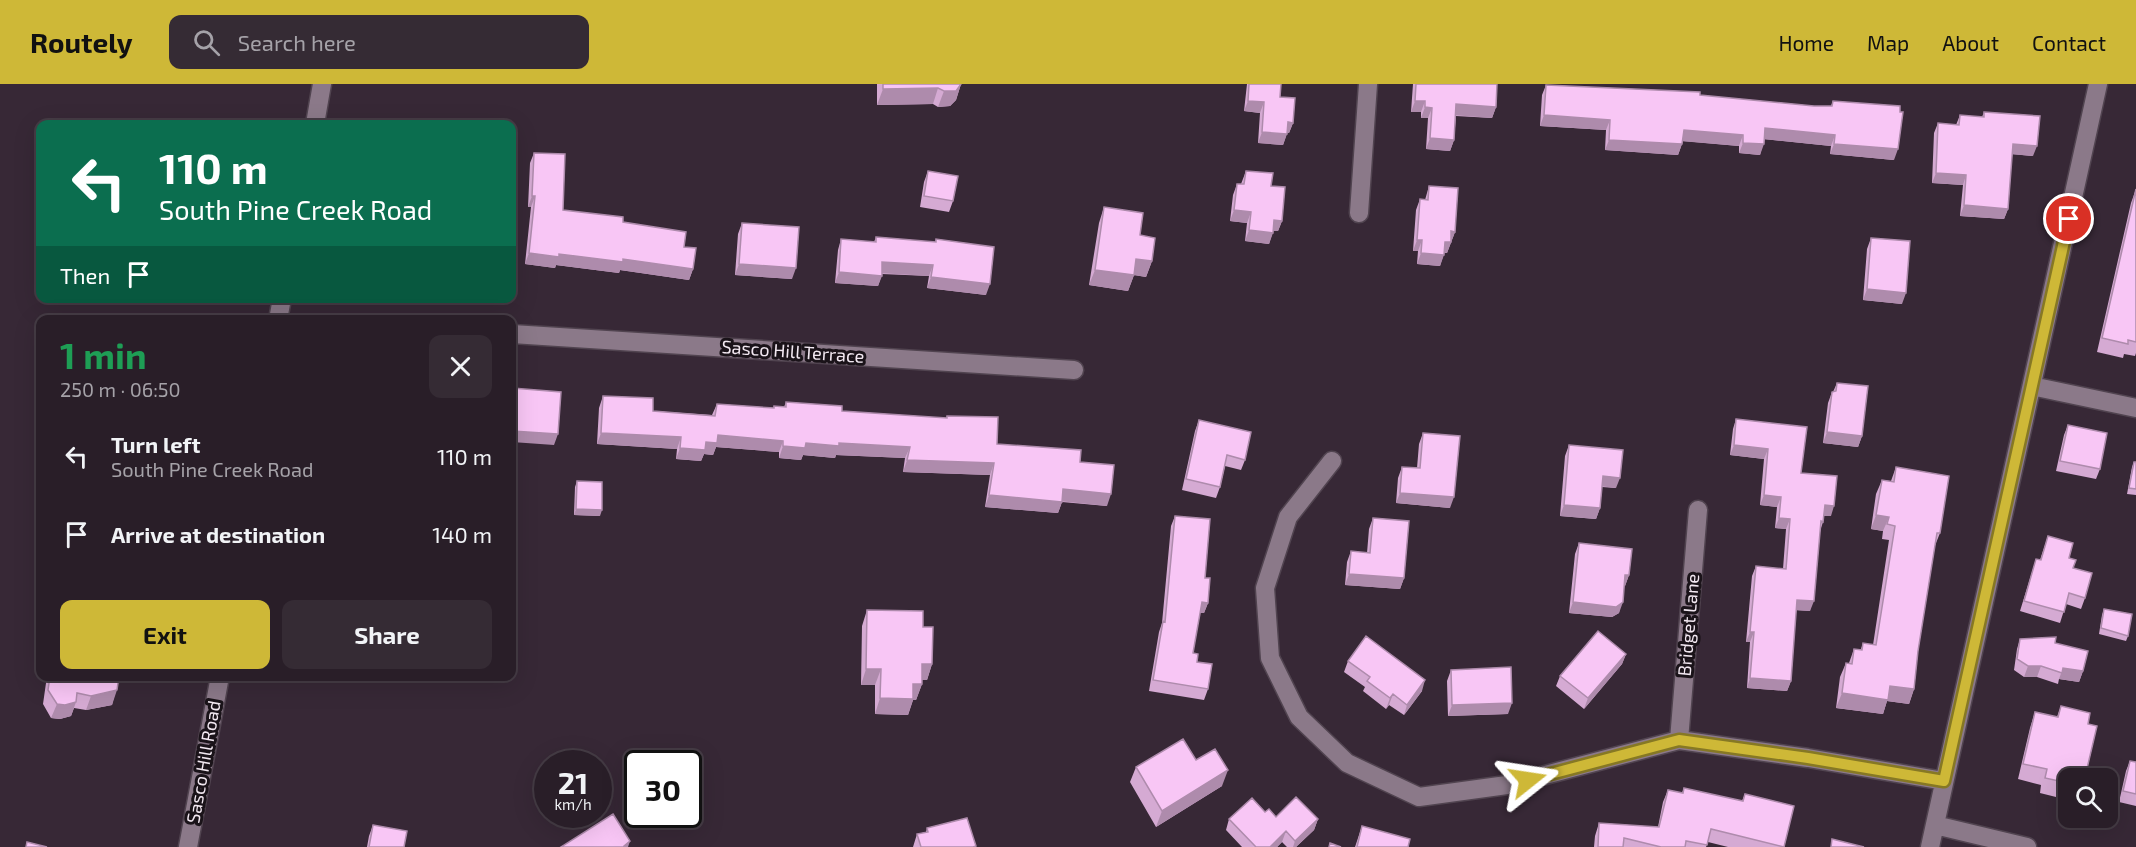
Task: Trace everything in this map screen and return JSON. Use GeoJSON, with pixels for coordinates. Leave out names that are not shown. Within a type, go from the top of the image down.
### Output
{"type":"FeatureCollection","features":[{"type":"Feature","properties":{"kind":"street"},"geometry":{"type":"LineString","coordinates":[[316,120],[322,84]]}},
{"type":"Feature","properties":{"kind":"street"},"geometry":{"type":"LineString","coordinates":[[1359,213],[1368,84]]}},
{"type":"Feature","properties":{"kind":"street"},"geometry":{"type":"LineString","coordinates":[[1930,847],[2098,84]]}},
{"type":"Feature","properties":{"kind":"street","name":"Sasco Hill Terrace"},"geometry":{"type":"LineString","coordinates":[[516,334],[1074,370]]}},
{"type":"Feature","properties":{"kind":"street"},"geometry":{"type":"LineString","coordinates":[[2032,386],[2136,408]]}},
{"type":"Feature","properties":{"kind":"street"},"geometry":{"type":"LineString","coordinates":[[1332,461],[1288,517],[1265,588],[1270,658],[1299,717],[1347,763],[1419,797],[1507,786],[1679,740],[1808,758],[1944,781]]}},
{"type":"Feature","properties":{"kind":"street","name":"Bridget Lane"},"geometry":{"type":"LineString","coordinates":[[1679,740],[1698,510]]}},
{"type":"Feature","properties":{"kind":"street","name":"Sasco Hill Road"},"geometry":{"type":"LineString","coordinates":[[189,847],[219,681]]}},
{"type":"Feature","properties":{"kind":"street"},"geometry":{"type":"LineString","coordinates":[[1935,825],[2027,847]]}},
{"type":"Feature","properties":{"kind":"building"},"geometry":{"type":"Polygon","coordinates":[[[883,84],[961,84],[956,91],[944,91],[938,88],[883,89],[883,84]]]}},
{"type":"Feature","properties":{"kind":"building"},"geometry":{"type":"Polygon","coordinates":[[[1249,84],[1281,84],[1280,97],[1295,98],[1293,123],[1288,122],[1287,134],[1262,132],[1264,102],[1248,101],[1249,84]]]}},
{"type":"Feature","properties":{"kind":"building"},"geometry":{"type":"Polygon","coordinates":[[[1416,84],[1497,84],[1496,107],[1456,104],[1454,140],[1430,138],[1432,108],[1425,107],[1425,101],[1415,101],[1416,84]]]}},
{"type":"Feature","properties":{"kind":"building"},"geometry":{"type":"Polygon","coordinates":[[[1546,85],[1700,92],[1700,95],[1814,106],[1832,106],[1833,101],[1900,106],[1900,112],[1903,112],[1898,149],[1834,144],[1835,135],[1765,128],[1764,144],[1743,143],[1743,135],[1684,130],[1682,144],[1609,140],[1610,120],[1544,115],[1546,85]]]}},
{"type":"Feature","properties":{"kind":"building"},"geometry":{"type":"Polygon","coordinates":[[[1984,112],[2040,116],[2037,146],[2013,144],[2008,209],[1964,205],[1966,175],[1936,173],[1938,123],[1959,125],[1960,115],[1984,117],[1984,112]]]}},
{"type":"Feature","properties":{"kind":"building"},"geometry":{"type":"Polygon","coordinates":[[[534,153],[565,154],[563,210],[623,217],[623,222],[686,232],[684,247],[696,248],[693,269],[623,259],[623,262],[559,254],[559,257],[529,253],[535,196],[532,196],[534,153]]]}},
{"type":"Feature","properties":{"kind":"building"},"geometry":{"type":"Polygon","coordinates":[[[928,171],[958,176],[953,201],[924,196],[928,171]]]}},
{"type":"Feature","properties":{"kind":"building"},"geometry":{"type":"Polygon","coordinates":[[[1246,171],[1273,173],[1271,186],[1285,187],[1282,221],[1274,220],[1273,233],[1249,230],[1251,212],[1234,210],[1237,184],[1244,184],[1246,171]]]}},
{"type":"Feature","properties":{"kind":"building"},"geometry":{"type":"Polygon","coordinates":[[[1429,186],[1458,188],[1455,232],[1451,231],[1451,242],[1445,242],[1444,255],[1421,253],[1422,240],[1417,240],[1420,199],[1428,200],[1429,186]]]}},
{"type":"Feature","properties":{"kind":"building"},"geometry":{"type":"Polygon","coordinates":[[[2136,189],[2136,342],[2128,340],[2128,344],[2102,338],[2136,189]]]}},
{"type":"Feature","properties":{"kind":"building"},"geometry":{"type":"Polygon","coordinates":[[[1104,207],[1143,213],[1140,235],[1155,238],[1152,261],[1136,259],[1134,275],[1095,270],[1104,207]]]}},
{"type":"Feature","properties":{"kind":"building"},"geometry":{"type":"Polygon","coordinates":[[[742,223],[799,227],[796,268],[739,264],[742,223]]]}},
{"type":"Feature","properties":{"kind":"building"},"geometry":{"type":"Polygon","coordinates":[[[876,237],[936,242],[936,239],[994,247],[990,284],[931,277],[933,265],[882,262],[882,276],[839,272],[841,239],[876,242],[876,237]]]}},
{"type":"Feature","properties":{"kind":"building"},"geometry":{"type":"Polygon","coordinates":[[[1871,238],[1910,241],[1906,293],[1867,289],[1871,238]]]}},
{"type":"Feature","properties":{"kind":"building"},"geometry":{"type":"Polygon","coordinates":[[[1837,383],[1868,386],[1862,436],[1827,432],[1832,392],[1836,391],[1837,383]]]}},
{"type":"Feature","properties":{"kind":"building"},"geometry":{"type":"Polygon","coordinates":[[[516,388],[561,392],[558,434],[516,431],[516,388]]]}},
{"type":"Feature","properties":{"kind":"building"},"geometry":{"type":"Polygon","coordinates":[[[603,396],[653,398],[653,411],[715,416],[717,404],[774,408],[774,406],[786,407],[786,402],[842,406],[842,411],[947,418],[947,416],[998,417],[997,444],[1081,450],[1080,462],[1114,465],[1111,494],[1063,489],[1062,502],[989,495],[994,463],[907,460],[910,447],[806,443],[805,448],[783,446],[783,441],[718,435],[717,443],[706,442],[705,450],[680,448],[681,437],[601,433],[603,396]]]}},
{"type":"Feature","properties":{"kind":"building"},"geometry":{"type":"Polygon","coordinates":[[[1736,419],[1807,427],[1801,473],[1837,476],[1834,506],[1825,505],[1823,522],[1821,521],[1814,601],[1797,600],[1791,681],[1750,678],[1754,632],[1750,632],[1756,566],[1786,569],[1790,519],[1779,518],[1781,497],[1764,495],[1768,449],[1734,445],[1736,419]]]}},
{"type":"Feature","properties":{"kind":"building"},"geometry":{"type":"Polygon","coordinates":[[[1199,420],[1251,432],[1245,460],[1227,455],[1220,487],[1186,479],[1199,420]]]}},
{"type":"Feature","properties":{"kind":"building"},"geometry":{"type":"Polygon","coordinates":[[[2068,425],[2107,433],[2100,469],[2060,461],[2068,425]]]}},
{"type":"Feature","properties":{"kind":"building"},"geometry":{"type":"Polygon","coordinates":[[[1423,433],[1460,436],[1454,497],[1400,493],[1402,467],[1420,468],[1423,433]]]}},
{"type":"Feature","properties":{"kind":"building"},"geometry":{"type":"Polygon","coordinates":[[[1569,445],[1623,450],[1620,478],[1603,476],[1600,508],[1564,505],[1569,445]]]}},
{"type":"Feature","properties":{"kind":"building"},"geometry":{"type":"Polygon","coordinates":[[[2134,462],[2136,462],[2136,489],[2129,488],[2134,462]]]}},
{"type":"Feature","properties":{"kind":"building"},"geometry":{"type":"Polygon","coordinates":[[[1896,467],[1949,476],[1940,533],[1937,533],[1914,689],[1890,686],[1888,700],[1842,693],[1846,663],[1852,664],[1854,649],[1862,650],[1863,643],[1876,645],[1895,526],[1887,524],[1889,517],[1876,515],[1882,480],[1894,482],[1896,467]]]}},
{"type":"Feature","properties":{"kind":"building"},"geometry":{"type":"Polygon","coordinates":[[[577,481],[602,482],[602,510],[576,509],[577,481]]]}},
{"type":"Feature","properties":{"kind":"building"},"geometry":{"type":"Polygon","coordinates":[[[1175,516],[1210,519],[1205,578],[1210,578],[1208,603],[1202,602],[1193,653],[1198,654],[1197,662],[1212,664],[1208,689],[1153,680],[1163,621],[1165,622],[1175,516]]]}},
{"type":"Feature","properties":{"kind":"building"},"geometry":{"type":"Polygon","coordinates":[[[1373,518],[1409,521],[1404,578],[1349,574],[1351,551],[1370,553],[1373,518]]]}},
{"type":"Feature","properties":{"kind":"building"},"geometry":{"type":"Polygon","coordinates":[[[2048,536],[2073,543],[2069,558],[2076,560],[2073,568],[2092,573],[2085,598],[2069,593],[2064,612],[2024,601],[2036,559],[2041,560],[2048,536]]]}},
{"type":"Feature","properties":{"kind":"building"},"geometry":{"type":"Polygon","coordinates":[[[1579,543],[1632,549],[1629,575],[1625,575],[1623,602],[1616,607],[1573,602],[1579,543]]]}},
{"type":"Feature","properties":{"kind":"building"},"geometry":{"type":"Polygon","coordinates":[[[2104,609],[2132,614],[2128,636],[2101,628],[2104,609]]]}},
{"type":"Feature","properties":{"kind":"building"},"geometry":{"type":"Polygon","coordinates":[[[867,610],[923,611],[923,627],[933,627],[932,664],[922,664],[922,684],[913,684],[913,699],[880,698],[881,669],[866,669],[867,610]]]}},
{"type":"Feature","properties":{"kind":"building"},"geometry":{"type":"Polygon","coordinates":[[[1598,631],[1626,654],[1588,698],[1560,676],[1598,631]]]}},
{"type":"Feature","properties":{"kind":"building"},"geometry":{"type":"Polygon","coordinates":[[[1366,636],[1425,680],[1407,705],[1393,694],[1390,698],[1367,681],[1370,677],[1348,661],[1366,636]]]}},
{"type":"Feature","properties":{"kind":"building"},"geometry":{"type":"Polygon","coordinates":[[[2056,637],[2055,643],[2088,651],[2083,671],[2063,668],[2062,673],[2041,666],[2028,666],[2017,659],[2020,639],[2056,637]]]}},
{"type":"Feature","properties":{"kind":"building"},"geometry":{"type":"Polygon","coordinates":[[[1511,667],[1512,703],[1452,705],[1451,670],[1511,667]]]}},
{"type":"Feature","properties":{"kind":"building"},"geometry":{"type":"Polygon","coordinates":[[[49,681],[118,681],[117,690],[91,696],[77,693],[76,702],[65,705],[57,704],[48,690],[49,681]]]}},
{"type":"Feature","properties":{"kind":"building"},"geometry":{"type":"Polygon","coordinates":[[[2061,706],[2090,713],[2088,724],[2097,726],[2087,768],[2058,768],[2058,781],[2045,778],[2047,769],[2023,764],[2035,712],[2058,717],[2061,706]]]}},
{"type":"Feature","properties":{"kind":"building"},"geometry":{"type":"Polygon","coordinates":[[[1183,739],[1196,760],[1215,749],[1228,770],[1162,811],[1136,767],[1183,739]]]}},
{"type":"Feature","properties":{"kind":"building"},"geometry":{"type":"Polygon","coordinates":[[[2130,761],[2136,762],[2136,794],[2123,791],[2130,761]]]}},
{"type":"Feature","properties":{"kind":"building"},"geometry":{"type":"Polygon","coordinates":[[[1684,788],[1743,801],[1745,794],[1794,806],[1784,847],[1711,829],[1707,845],[1686,841],[1685,847],[1661,847],[1624,838],[1623,847],[1598,847],[1599,823],[1659,827],[1668,790],[1683,793],[1684,788]]]}},
{"type":"Feature","properties":{"kind":"building"},"geometry":{"type":"Polygon","coordinates":[[[1296,797],[1318,819],[1295,841],[1286,831],[1270,847],[1256,847],[1229,819],[1252,798],[1265,812],[1269,809],[1276,817],[1296,797]]]}},
{"type":"Feature","properties":{"kind":"building"},"geometry":{"type":"Polygon","coordinates":[[[612,815],[630,841],[625,847],[561,847],[591,828],[612,828],[612,815]]]}},
{"type":"Feature","properties":{"kind":"building"},"geometry":{"type":"Polygon","coordinates":[[[967,818],[976,846],[921,847],[917,834],[928,832],[927,828],[967,818]]]}},
{"type":"Feature","properties":{"kind":"building"},"geometry":{"type":"Polygon","coordinates":[[[373,825],[407,831],[404,847],[369,847],[373,825]]]}},
{"type":"Feature","properties":{"kind":"building"},"geometry":{"type":"Polygon","coordinates":[[[1362,826],[1410,839],[1408,847],[1357,847],[1362,826]]]}},
{"type":"Feature","properties":{"kind":"building"},"geometry":{"type":"Polygon","coordinates":[[[1832,839],[1864,847],[1831,847],[1832,839]]]}},
{"type":"Feature","properties":{"kind":"building"},"geometry":{"type":"Polygon","coordinates":[[[27,842],[47,847],[26,847],[27,842]]]}},
{"type":"Feature","properties":{"kind":"building"},"geometry":{"type":"Polygon","coordinates":[[[1330,843],[1341,847],[1329,847],[1330,843]]]}},
{"type":"Feature","properties":{"kind":"route"},"geometry":{"type":"LineString","coordinates":[[1528,780],[1679,740],[1808,758],[1944,781],[2069,219]]}}]}
